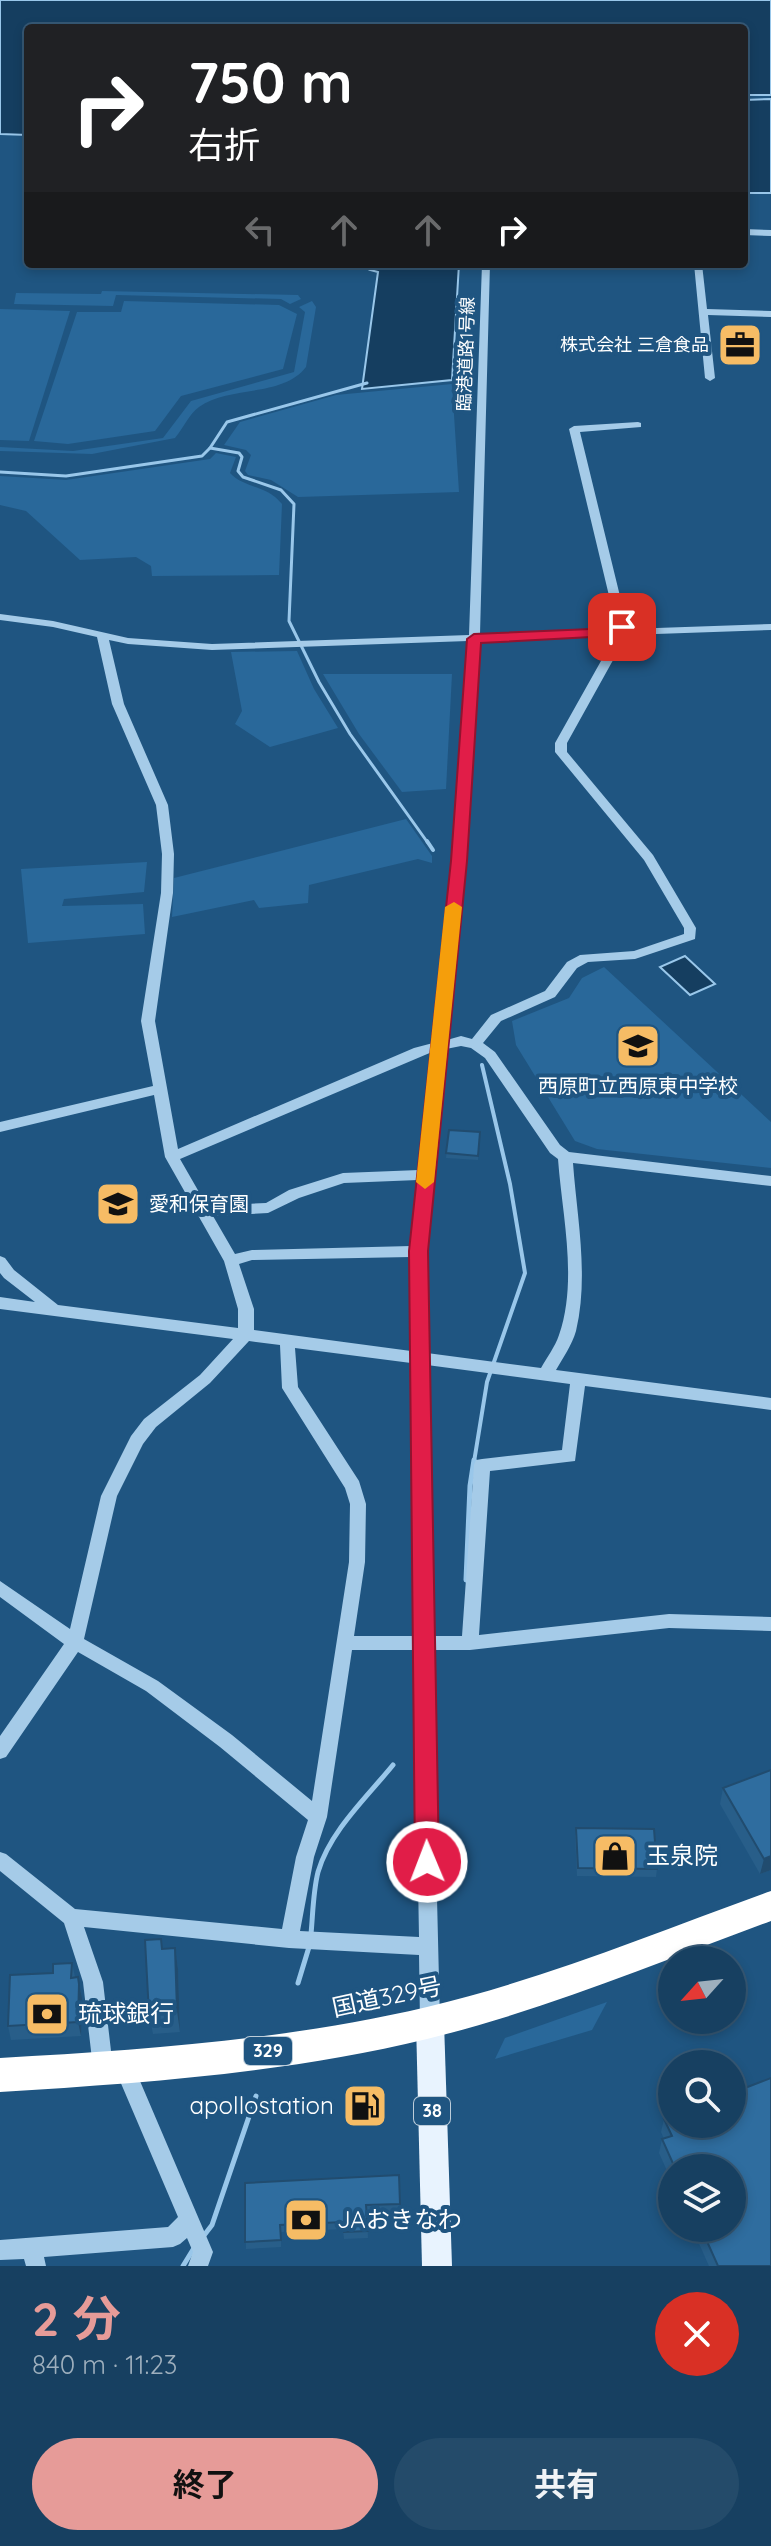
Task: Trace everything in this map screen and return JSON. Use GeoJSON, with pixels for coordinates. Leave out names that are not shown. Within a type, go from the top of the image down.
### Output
{"type":"FeatureCollection","features":[{"type":"Feature","properties":{"kind":"highway","name":"国道329号"},"geometry":{"type":"LineString","coordinates":[[0,2075],[114,2068],[279,2050],[380,2034],[497,2004],[771,1906]]}},
{"type":"Feature","properties":{"kind":"main road","name":"38"},"geometry":{"type":"LineString","coordinates":[[430,2022],[437,2266]]}},
{"type":"Feature","properties":{"kind":"street"},"geometry":{"type":"LineString","coordinates":[[748,232],[771,233]]}},
{"type":"Feature","properties":{"kind":"street","name":"臨港道路1号線"},"geometry":{"type":"LineString","coordinates":[[430,2022],[418,1251],[459,861],[474,639],[486,268]]}},
{"type":"Feature","properties":{"kind":"street"},"geometry":{"type":"LineString","coordinates":[[698,268],[710,378]]}},
{"type":"Feature","properties":{"kind":"street"},"geometry":{"type":"LineString","coordinates":[[703,312],[771,314]]}},
{"type":"Feature","properties":{"kind":"street"},"geometry":{"type":"LineString","coordinates":[[475,1044],[496,1018],[550,994],[572,965],[585,958],[635,955],[690,936],[690,928],[649,858],[561,752],[561,743],[623,632],[574,429],[638,425]]}},
{"type":"Feature","properties":{"kind":"street"},"geometry":{"type":"LineString","coordinates":[[0,617],[153,644],[294,647],[771,627]]}},
{"type":"Feature","properties":{"kind":"street"},"geometry":{"type":"LineString","coordinates":[[0,1751],[75,1642],[109,1496],[137,1440],[150,1423],[213,1371],[246,1335],[246,1309],[231,1261],[172,1157],[148,1021],[167,893],[168,854],[162,805],[118,704],[102,635]]}},
{"type":"Feature","properties":{"kind":"street"},"geometry":{"type":"LineString","coordinates":[[172,1157],[382,1065],[439,1045],[461,1041],[475,1044],[490,1055],[555,1149],[565,1157],[771,1181]]}},
{"type":"Feature","properties":{"kind":"street"},"geometry":{"type":"LineString","coordinates":[[0,1127],[159,1089]]}},
{"type":"Feature","properties":{"kind":"street"},"geometry":{"type":"LineString","coordinates":[[545,1375],[568,1333],[574,1286],[573,1229],[565,1157]]}},
{"type":"Feature","properties":{"kind":"street"},"geometry":{"type":"LineString","coordinates":[[204,1211],[268,1208],[294,1194],[343,1178],[426,1175]]}},
{"type":"Feature","properties":{"kind":"street"},"geometry":{"type":"LineString","coordinates":[[231,1261],[252,1255],[418,1251]]}},
{"type":"Feature","properties":{"kind":"street"},"geometry":{"type":"LineString","coordinates":[[0,1262],[9,1274],[54,1308]]}},
{"type":"Feature","properties":{"kind":"street"},"geometry":{"type":"LineString","coordinates":[[0,1303],[771,1404]]}},
{"type":"Feature","properties":{"kind":"street"},"geometry":{"type":"LineString","coordinates":[[287,1342],[290,1388],[353,1486],[358,1504],[357,1562],[318,1817],[305,1857],[302,1940]]}},
{"type":"Feature","properties":{"kind":"street"},"geometry":{"type":"LineString","coordinates":[[470,1643],[482,1465],[569,1456],[578,1379]]}},
{"type":"Feature","properties":{"kind":"street"},"geometry":{"type":"LineString","coordinates":[[0,1588],[75,1642],[152,1686],[226,1741],[318,1817]]}},
{"type":"Feature","properties":{"kind":"street"},"geometry":{"type":"LineString","coordinates":[[343,1643],[470,1643],[669,1621],[771,1624]]}},
{"type":"Feature","properties":{"kind":"street"},"geometry":{"type":"LineString","coordinates":[[0,1860],[71,1917],[93,1982],[114,2068],[191,2224],[200,2259]]}},
{"type":"Feature","properties":{"kind":"street"},"geometry":{"type":"LineString","coordinates":[[71,1917],[302,1940],[429,1947]]}},
{"type":"Feature","properties":{"kind":"street"},"geometry":{"type":"LineString","coordinates":[[0,2250],[34,2257],[173,2237],[191,2224]]}},
{"type":"Feature","properties":{"kind":"shaded area"},"geometry":{"type":"Polygon","coordinates":[[[0,0],[771,0],[771,95],[748,95],[748,24],[24,24],[24,135],[0,134],[0,0]]]}},
{"type":"Feature","properties":{"kind":"shaded area"},"geometry":{"type":"Polygon","coordinates":[[[771,99],[771,193],[748,193],[748,100],[771,99]]]}},
{"type":"Feature","properties":{"kind":"shaded area"},"geometry":{"type":"Polygon","coordinates":[[[459,268],[452,380],[362,389],[378,272],[370,270],[459,268]]]}},
{"type":"Feature","properties":{"kind":"shaded area"},"geometry":{"type":"Polygon","coordinates":[[[102,291],[298,295],[301,299],[290,304],[281,299],[116,295],[113,306],[14,304],[16,293],[101,294],[102,291]]]}},
{"type":"Feature","properties":{"kind":"shaded area"},"geometry":{"type":"Polygon","coordinates":[[[124,301],[279,305],[297,314],[283,369],[181,396],[155,431],[68,444],[34,441],[77,312],[121,312],[124,301]]]}},
{"type":"Feature","properties":{"kind":"shaded area"},"geometry":{"type":"Polygon","coordinates":[[[312,301],[316,307],[306,367],[296,377],[270,387],[211,400],[195,410],[175,438],[92,454],[0,451],[0,447],[73,451],[163,438],[191,401],[294,372],[305,312],[299,307],[312,301]]]}},
{"type":"Feature","properties":{"kind":"shaded area"},"geometry":{"type":"Polygon","coordinates":[[[0,309],[70,311],[29,441],[0,440],[0,309]]]}},
{"type":"Feature","properties":{"kind":"shaded area"},"geometry":{"type":"Polygon","coordinates":[[[452,384],[459,492],[298,497],[271,480],[248,475],[245,471],[251,455],[246,450],[224,445],[240,422],[336,395],[452,384]]]}},
{"type":"Feature","properties":{"kind":"shaded area"},"geometry":{"type":"Polygon","coordinates":[[[216,453],[236,457],[230,473],[242,482],[269,493],[282,504],[279,575],[152,576],[151,566],[136,557],[80,560],[26,511],[0,505],[0,476],[66,480],[210,459],[216,453]]]}},
{"type":"Feature","properties":{"kind":"shaded area"},"geometry":{"type":"Polygon","coordinates":[[[297,651],[314,689],[338,728],[270,747],[235,724],[242,711],[231,652],[297,651]]]}},
{"type":"Feature","properties":{"kind":"shaded area"},"geometry":{"type":"Polygon","coordinates":[[[323,674],[452,674],[446,789],[402,792],[359,734],[323,674]]]}},
{"type":"Feature","properties":{"kind":"shaded area"},"geometry":{"type":"Polygon","coordinates":[[[406,819],[432,856],[432,863],[418,859],[309,885],[308,903],[259,908],[254,900],[172,917],[174,878],[406,819]]]}},
{"type":"Feature","properties":{"kind":"shaded area"},"geometry":{"type":"Polygon","coordinates":[[[147,862],[144,892],[64,899],[62,906],[143,904],[145,934],[28,943],[21,869],[147,862]]]}},
{"type":"Feature","properties":{"kind":"shaded area"},"geometry":{"type":"Polygon","coordinates":[[[685,956],[715,984],[690,995],[660,967],[685,956]]]}},
{"type":"Feature","properties":{"kind":"shaded area","name":"西原町立西原東中学校"},"geometry":{"type":"Polygon","coordinates":[[[604,967],[771,1122],[771,1168],[597,1149],[575,1141],[516,1045],[512,1021],[569,998],[582,978],[604,967]]]}},
{"type":"Feature","properties":{"kind":"shaded area"},"geometry":{"type":"Polygon","coordinates":[[[607,2002],[592,2030],[495,2059],[505,2038],[607,2002]]]}},
{"type":"Feature","properties":{"kind":"building"},"geometry":{"type":"Polygon","coordinates":[[[449,1130],[480,1132],[478,1156],[446,1153],[449,1130]]]}},
{"type":"Feature","properties":{"kind":"building"},"geometry":{"type":"Polygon","coordinates":[[[771,1770],[771,1856],[764,1859],[723,1788],[771,1770]]]}},
{"type":"Feature","properties":{"kind":"building","name":"玉泉院"},"geometry":{"type":"Polygon","coordinates":[[[576,1828],[654,1829],[657,1869],[578,1868],[576,1828]]]}},
{"type":"Feature","properties":{"kind":"building"},"geometry":{"type":"Polygon","coordinates":[[[161,1939],[162,1949],[175,1948],[177,2011],[149,2014],[145,1940],[161,1939]]]}},
{"type":"Feature","properties":{"kind":"building","name":"琉球銀行"},"geometry":{"type":"Polygon","coordinates":[[[72,1963],[71,1978],[78,1977],[79,1984],[78,2022],[8,2026],[10,1975],[53,1973],[53,1964],[72,1963]]]}},
{"type":"Feature","properties":{"kind":"building"},"geometry":{"type":"Polygon","coordinates":[[[771,2078],[771,2266],[718,2266],[707,2242],[746,2242],[746,2154],[669,2154],[662,2139],[746,2138],[746,2088],[771,2078]]]}},
{"type":"Feature","properties":{"kind":"building","name":"JAおきなわ"},"geometry":{"type":"Polygon","coordinates":[[[399,2175],[400,2204],[366,2205],[368,2231],[344,2232],[343,2222],[280,2225],[281,2240],[245,2242],[245,2183],[399,2175]]]}},
{"type":"Feature","properties":{"kind":"waterway"},"geometry":{"type":"LineString","coordinates":[[210,448],[227,422],[367,383]]}},
{"type":"Feature","properties":{"kind":"waterway"},"geometry":{"type":"LineString","coordinates":[[0,472],[66,476],[202,456],[210,448]]}},
{"type":"Feature","properties":{"kind":"waterway"},"geometry":{"type":"LineString","coordinates":[[210,448],[239,453],[242,457],[238,471],[243,477],[281,490],[294,504],[289,621],[319,682],[350,734],[428,843]]}},
{"type":"Feature","properties":{"kind":"waterway"},"geometry":{"type":"LineString","coordinates":[[427,841],[433,850]]}},
{"type":"Feature","properties":{"kind":"waterway"},"geometry":{"type":"LineString","coordinates":[[474,1462],[487,1382],[525,1273],[510,1184],[482,1065]]}},
{"type":"Feature","properties":{"kind":"waterway"},"geometry":{"type":"LineString","coordinates":[[466,1580],[474,1460]]}},
{"type":"Feature","properties":{"kind":"waterway"},"geometry":{"type":"LineString","coordinates":[[311,1934],[318,1872],[331,1842],[393,1765]]}},
{"type":"Feature","properties":{"kind":"waterway"},"geometry":{"type":"LineString","coordinates":[[298,1983],[309,1947]]}},
{"type":"Feature","properties":{"kind":"waterway"},"geometry":{"type":"LineString","coordinates":[[202,2238],[212,2225],[256,2096]]}},
{"type":"Feature","properties":{"kind":"waterway"},"geometry":{"type":"LineString","coordinates":[[183,2266],[194,2248]]}},
{"type":"Feature","properties":{"kind":"slow traffic"},"geometry":{"type":"LineString","coordinates":[[425,1182],[454,907]]}},
{"type":"Feature","properties":{"kind":"place","name":"株式会社 三倉食品"},"geometry":{"type":"Point","coordinates":[740,345]}},
{"type":"Feature","properties":{"kind":"place","name":"西原町立西原東中学校"},"geometry":{"type":"Point","coordinates":[638,1046]}},
{"type":"Feature","properties":{"kind":"place","name":"愛和保育園"},"geometry":{"type":"Point","coordinates":[118,1204]}},
{"type":"Feature","properties":{"kind":"place","name":"玉泉院"},"geometry":{"type":"Point","coordinates":[615,1856]}},
{"type":"Feature","properties":{"kind":"place","name":"琉球銀行"},"geometry":{"type":"Point","coordinates":[47,2014]}},
{"type":"Feature","properties":{"kind":"place","name":"apollostation"},"geometry":{"type":"Point","coordinates":[365,2106]}},
{"type":"Feature","properties":{"kind":"place","name":"JAおきなわ"},"geometry":{"type":"Point","coordinates":[306,2220]}},
{"type":"Feature","properties":{"kind":"route"},"geometry":{"type":"LineString","coordinates":[[427,1862],[418,1251],[459,861],[474,639],[623,632],[622,627]]}}]}
